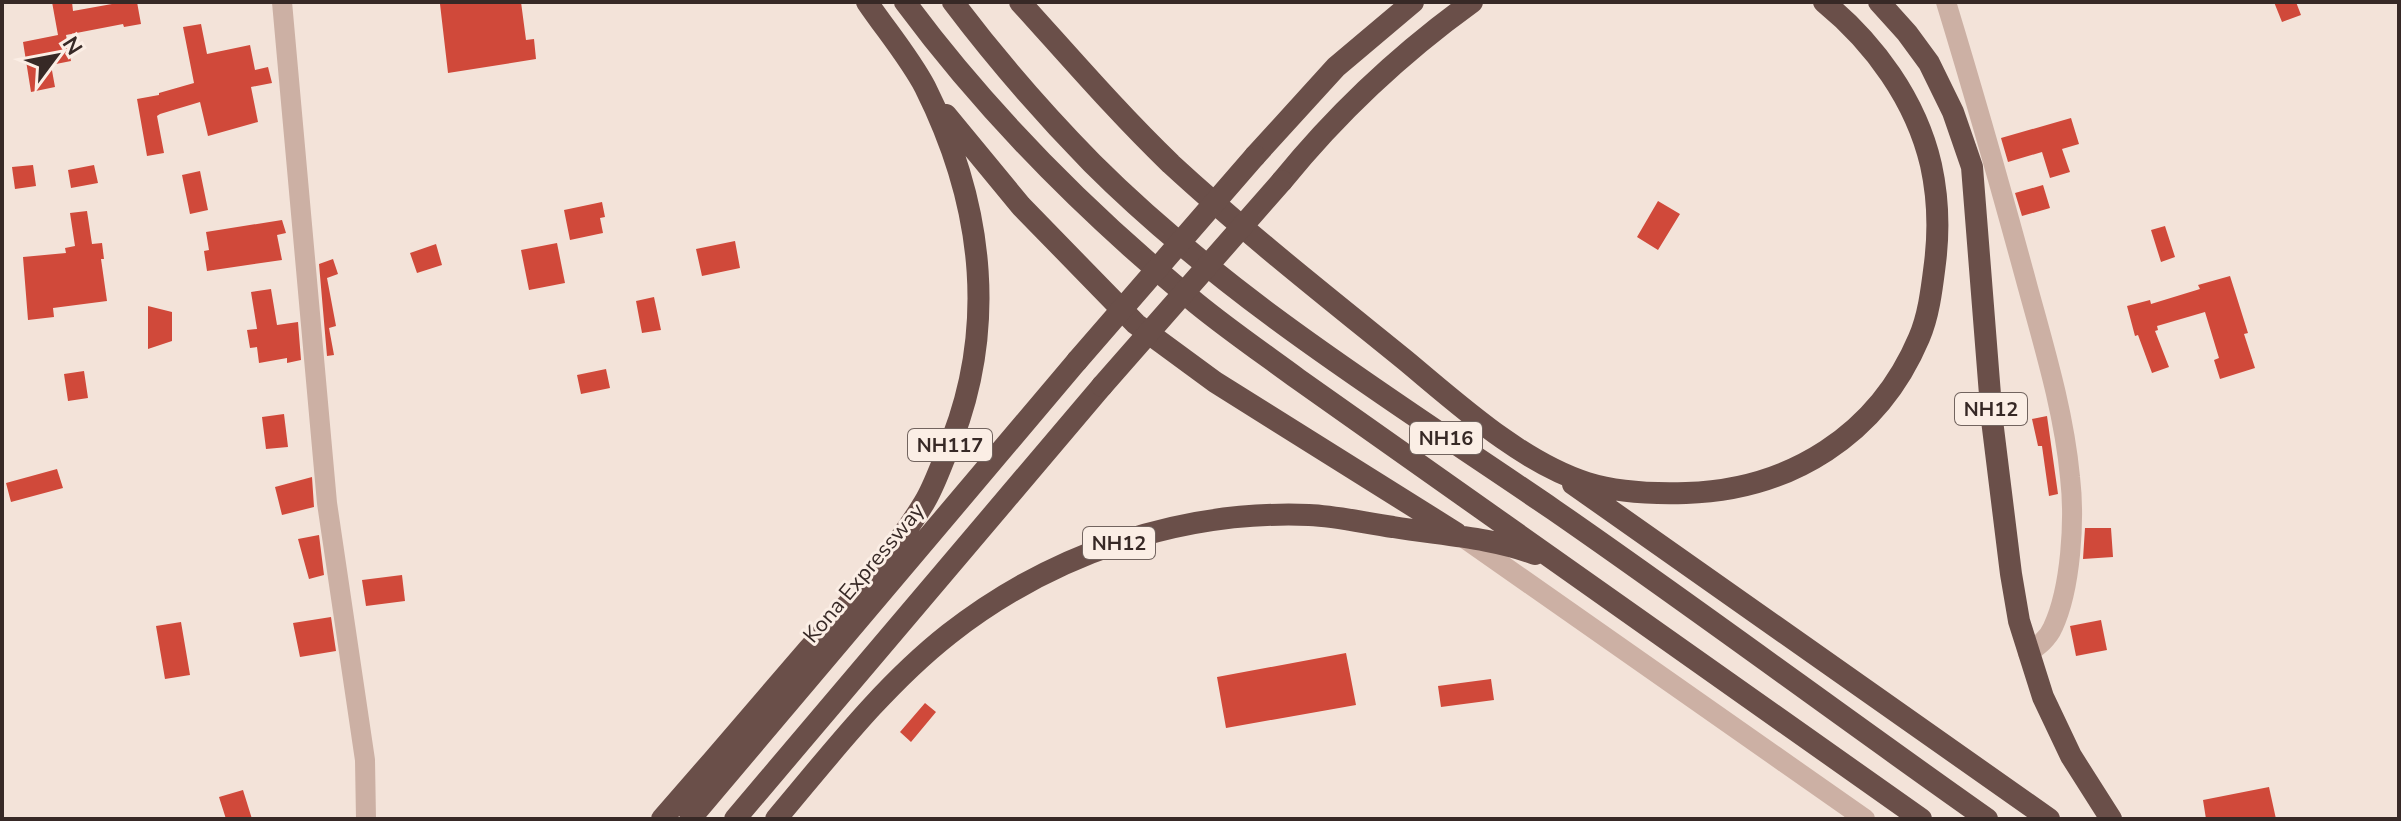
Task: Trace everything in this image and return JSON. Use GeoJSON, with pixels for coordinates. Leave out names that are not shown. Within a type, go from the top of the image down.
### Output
{"type":"FeatureCollection","features":[{"type":"Feature","properties":{"kind":"highway","name":"NH117"},"geometry":{"type":"LineString","coordinates":[[662,819],[875,574],[925,501],[957,429],[975,361],[980,307],[975,235],[964,183],[923,84],[867,2]]}},
{"type":"Feature","properties":{"kind":"highway","name":"NH16"},"geometry":{"type":"LineString","coordinates":[[905,2],[992,108],[1052,173],[1136,253],[1198,305],[1286,370],[1559,563]]}},
{"type":"Feature","properties":{"kind":"highway","name":"NH16"},"geometry":{"type":"LineString","coordinates":[[953,2],[992,53],[1094,164],[1223,276],[1294,332],[1556,512],[1987,819]]}},
{"type":"Feature","properties":{"kind":"highway"},"geometry":{"type":"LineString","coordinates":[[1020,2],[1093,83],[1181,172],[1282,261],[1483,423],[2049,819]]}},
{"type":"Feature","properties":{"kind":"highway","name":"Kona Expressway"},"geometry":{"type":"LineString","coordinates":[[690,819],[1077,361],[1255,156],[1336,67],[1413,2]]}},
{"type":"Feature","properties":{"kind":"highway"},"geometry":{"type":"LineString","coordinates":[[735,819],[1102,386],[1321,135],[1381,74],[1472,2]]}},
{"type":"Feature","properties":{"kind":"highway"},"geometry":{"type":"LineString","coordinates":[[1546,465],[1586,483],[1619,491],[1704,493],[1757,483],[1811,462],[1838,443],[1877,404],[1906,364],[1921,334],[1933,285],[1938,240],[1937,200],[1931,163],[1906,100],[1883,62],[1852,26],[1824,2]]}},
{"type":"Feature","properties":{"kind":"highway","name":"NH12"},"geometry":{"type":"LineString","coordinates":[[1879,2],[1929,63],[1953,112],[1972,167],[1992,420],[2011,574],[2028,653],[2043,697],[2071,756],[2111,819]]}},
{"type":"Feature","properties":{"kind":"highway"},"geometry":{"type":"LineString","coordinates":[[923,84],[1021,206],[1136,324],[1227,390],[1464,538]]}},
{"type":"Feature","properties":{"kind":"highway","name":"NH12"},"geometry":{"type":"LineString","coordinates":[[776,819],[864,716],[948,635],[1013,590],[1098,549],[1200,521],[1255,515],[1312,515],[1464,538],[1530,552],[1559,563],[1921,819]]}},
{"type":"Feature","properties":{"kind":"street"},"geometry":{"type":"LineString","coordinates":[[282,2],[327,503],[365,760],[366,819]]}},
{"type":"Feature","properties":{"kind":"street"},"geometry":{"type":"LineString","coordinates":[[1946,2],[1997,172],[2052,376],[2070,475],[2069,553],[2060,609],[2052,630],[2042,643],[2028,653]]}},
{"type":"Feature","properties":{"kind":"street"},"geometry":{"type":"LineString","coordinates":[[1464,538],[1865,819]]}},
{"type":"Feature","properties":{"kind":"building"},"geometry":{"type":"Polygon","coordinates":[[[52,2],[72,2],[73,11],[137,2],[141,24],[124,27],[123,24],[66,35],[71,61],[51,65],[55,87],[31,92],[23,42],[58,35],[52,2]]]}},
{"type":"Feature","properties":{"kind":"building"},"geometry":{"type":"Polygon","coordinates":[[[521,2],[526,40],[534,39],[536,59],[448,73],[440,4],[521,2]]]}},
{"type":"Feature","properties":{"kind":"building"},"geometry":{"type":"Polygon","coordinates":[[[2274,2],[2296,2],[2301,15],[2282,22],[2274,2]]]}},
{"type":"Feature","properties":{"kind":"building"},"geometry":{"type":"Polygon","coordinates":[[[201,24],[207,54],[250,45],[255,70],[268,67],[272,83],[251,87],[258,122],[208,136],[200,102],[160,114],[157,116],[164,153],[147,156],[137,99],[194,83],[183,27],[201,24]]]}},
{"type":"Feature","properties":{"kind":"building"},"geometry":{"type":"Polygon","coordinates":[[[2071,118],[2079,144],[2062,149],[2070,172],[2050,178],[2042,152],[2008,162],[2001,138],[2071,118]]]}},
{"type":"Feature","properties":{"kind":"building"},"geometry":{"type":"Polygon","coordinates":[[[33,165],[36,186],[15,189],[12,167],[33,165]]]}},
{"type":"Feature","properties":{"kind":"building"},"geometry":{"type":"Polygon","coordinates":[[[94,165],[98,183],[71,188],[68,170],[94,165]]]}},
{"type":"Feature","properties":{"kind":"building"},"geometry":{"type":"Polygon","coordinates":[[[200,171],[208,210],[190,214],[182,175],[200,171]]]}},
{"type":"Feature","properties":{"kind":"building"},"geometry":{"type":"Polygon","coordinates":[[[2043,185],[2050,208],[2022,216],[2015,193],[2043,185]]]}},
{"type":"Feature","properties":{"kind":"building"},"geometry":{"type":"Polygon","coordinates":[[[1658,201],[1680,214],[1658,250],[1637,237],[1658,201]]]}},
{"type":"Feature","properties":{"kind":"building"},"geometry":{"type":"Polygon","coordinates":[[[602,202],[605,217],[600,218],[603,233],[570,240],[564,210],[602,202]]]}},
{"type":"Feature","properties":{"kind":"building"},"geometry":{"type":"Polygon","coordinates":[[[87,211],[92,244],[102,243],[107,301],[53,308],[54,317],[28,320],[23,257],[66,253],[65,248],[75,246],[70,213],[87,211]]]}},
{"type":"Feature","properties":{"kind":"building"},"geometry":{"type":"Polygon","coordinates":[[[282,220],[286,233],[277,235],[282,260],[207,271],[204,251],[209,250],[206,232],[282,220]]]}},
{"type":"Feature","properties":{"kind":"building"},"geometry":{"type":"Polygon","coordinates":[[[2165,226],[2175,257],[2161,262],[2151,230],[2165,226]]]}},
{"type":"Feature","properties":{"kind":"building"},"geometry":{"type":"Polygon","coordinates":[[[735,241],[740,268],[702,276],[696,249],[735,241]]]}},
{"type":"Feature","properties":{"kind":"building"},"geometry":{"type":"Polygon","coordinates":[[[557,243],[565,283],[529,290],[521,250],[557,243]]]}},
{"type":"Feature","properties":{"kind":"building"},"geometry":{"type":"Polygon","coordinates":[[[436,244],[442,265],[417,273],[410,253],[436,244]]]}},
{"type":"Feature","properties":{"kind":"building"},"geometry":{"type":"Polygon","coordinates":[[[333,259],[338,274],[327,278],[336,326],[329,328],[334,355],[327,356],[319,264],[333,259]]]}},
{"type":"Feature","properties":{"kind":"building"},"geometry":{"type":"Polygon","coordinates":[[[2230,276],[2248,333],[2244,334],[2255,368],[2220,379],[2214,360],[2219,358],[2205,312],[2157,326],[2158,330],[2155,331],[2169,367],[2152,373],[2138,335],[2135,336],[2127,306],[2150,300],[2151,304],[2230,276]]]}},
{"type":"Feature","properties":{"kind":"building"},"geometry":{"type":"Polygon","coordinates":[[[271,289],[277,325],[298,322],[301,360],[287,363],[287,358],[259,363],[257,347],[250,348],[247,330],[257,329],[251,292],[271,289]]]}},
{"type":"Feature","properties":{"kind":"building"},"geometry":{"type":"Polygon","coordinates":[[[654,297],[661,330],[642,333],[636,301],[654,297]]]}},
{"type":"Feature","properties":{"kind":"building"},"geometry":{"type":"Polygon","coordinates":[[[148,306],[172,312],[172,341],[148,349],[148,306]]]}},
{"type":"Feature","properties":{"kind":"building"},"geometry":{"type":"Polygon","coordinates":[[[606,369],[610,388],[581,394],[577,375],[606,369]]]}},
{"type":"Feature","properties":{"kind":"building"},"geometry":{"type":"Polygon","coordinates":[[[84,371],[88,398],[68,401],[64,374],[84,371]]]}},
{"type":"Feature","properties":{"kind":"building"},"geometry":{"type":"Polygon","coordinates":[[[284,414],[288,447],[266,449],[262,417],[284,414]]]}},
{"type":"Feature","properties":{"kind":"building"},"geometry":{"type":"Polygon","coordinates":[[[2047,416],[2058,494],[2049,496],[2042,446],[2038,446],[2032,419],[2047,416]]]}},
{"type":"Feature","properties":{"kind":"building"},"geometry":{"type":"Polygon","coordinates":[[[57,469],[63,488],[11,502],[6,483],[57,469]]]}},
{"type":"Feature","properties":{"kind":"building"},"geometry":{"type":"Polygon","coordinates":[[[312,477],[314,507],[282,515],[275,487],[312,477]]]}},
{"type":"Feature","properties":{"kind":"building"},"geometry":{"type":"Polygon","coordinates":[[[2085,528],[2111,528],[2113,557],[2083,559],[2085,528]]]}},
{"type":"Feature","properties":{"kind":"building"},"geometry":{"type":"Polygon","coordinates":[[[319,535],[324,575],[309,579],[298,539],[319,535]]]}},
{"type":"Feature","properties":{"kind":"building"},"geometry":{"type":"Polygon","coordinates":[[[402,575],[405,601],[366,606],[362,580],[402,575]]]}},
{"type":"Feature","properties":{"kind":"building"},"geometry":{"type":"Polygon","coordinates":[[[331,617],[336,651],[300,657],[293,623],[331,617]]]}},
{"type":"Feature","properties":{"kind":"building"},"geometry":{"type":"Polygon","coordinates":[[[2101,620],[2107,650],[2076,656],[2070,626],[2101,620]]]}},
{"type":"Feature","properties":{"kind":"building"},"geometry":{"type":"Polygon","coordinates":[[[181,622],[190,675],[165,679],[156,626],[181,622]]]}},
{"type":"Feature","properties":{"kind":"building"},"geometry":{"type":"Polygon","coordinates":[[[1346,653],[1356,705],[1226,728],[1217,677],[1346,653]]]}},
{"type":"Feature","properties":{"kind":"building"},"geometry":{"type":"Polygon","coordinates":[[[1491,679],[1494,700],[1441,707],[1438,686],[1491,679]]]}},
{"type":"Feature","properties":{"kind":"building"},"geometry":{"type":"Polygon","coordinates":[[[925,703],[936,712],[911,742],[900,732],[925,703]]]}},
{"type":"Feature","properties":{"kind":"building"},"geometry":{"type":"Polygon","coordinates":[[[2269,787],[2276,819],[2206,819],[2203,800],[2269,787]]]}},
{"type":"Feature","properties":{"kind":"building"},"geometry":{"type":"Polygon","coordinates":[[[243,790],[252,819],[226,819],[219,797],[243,790]]]}}]}
